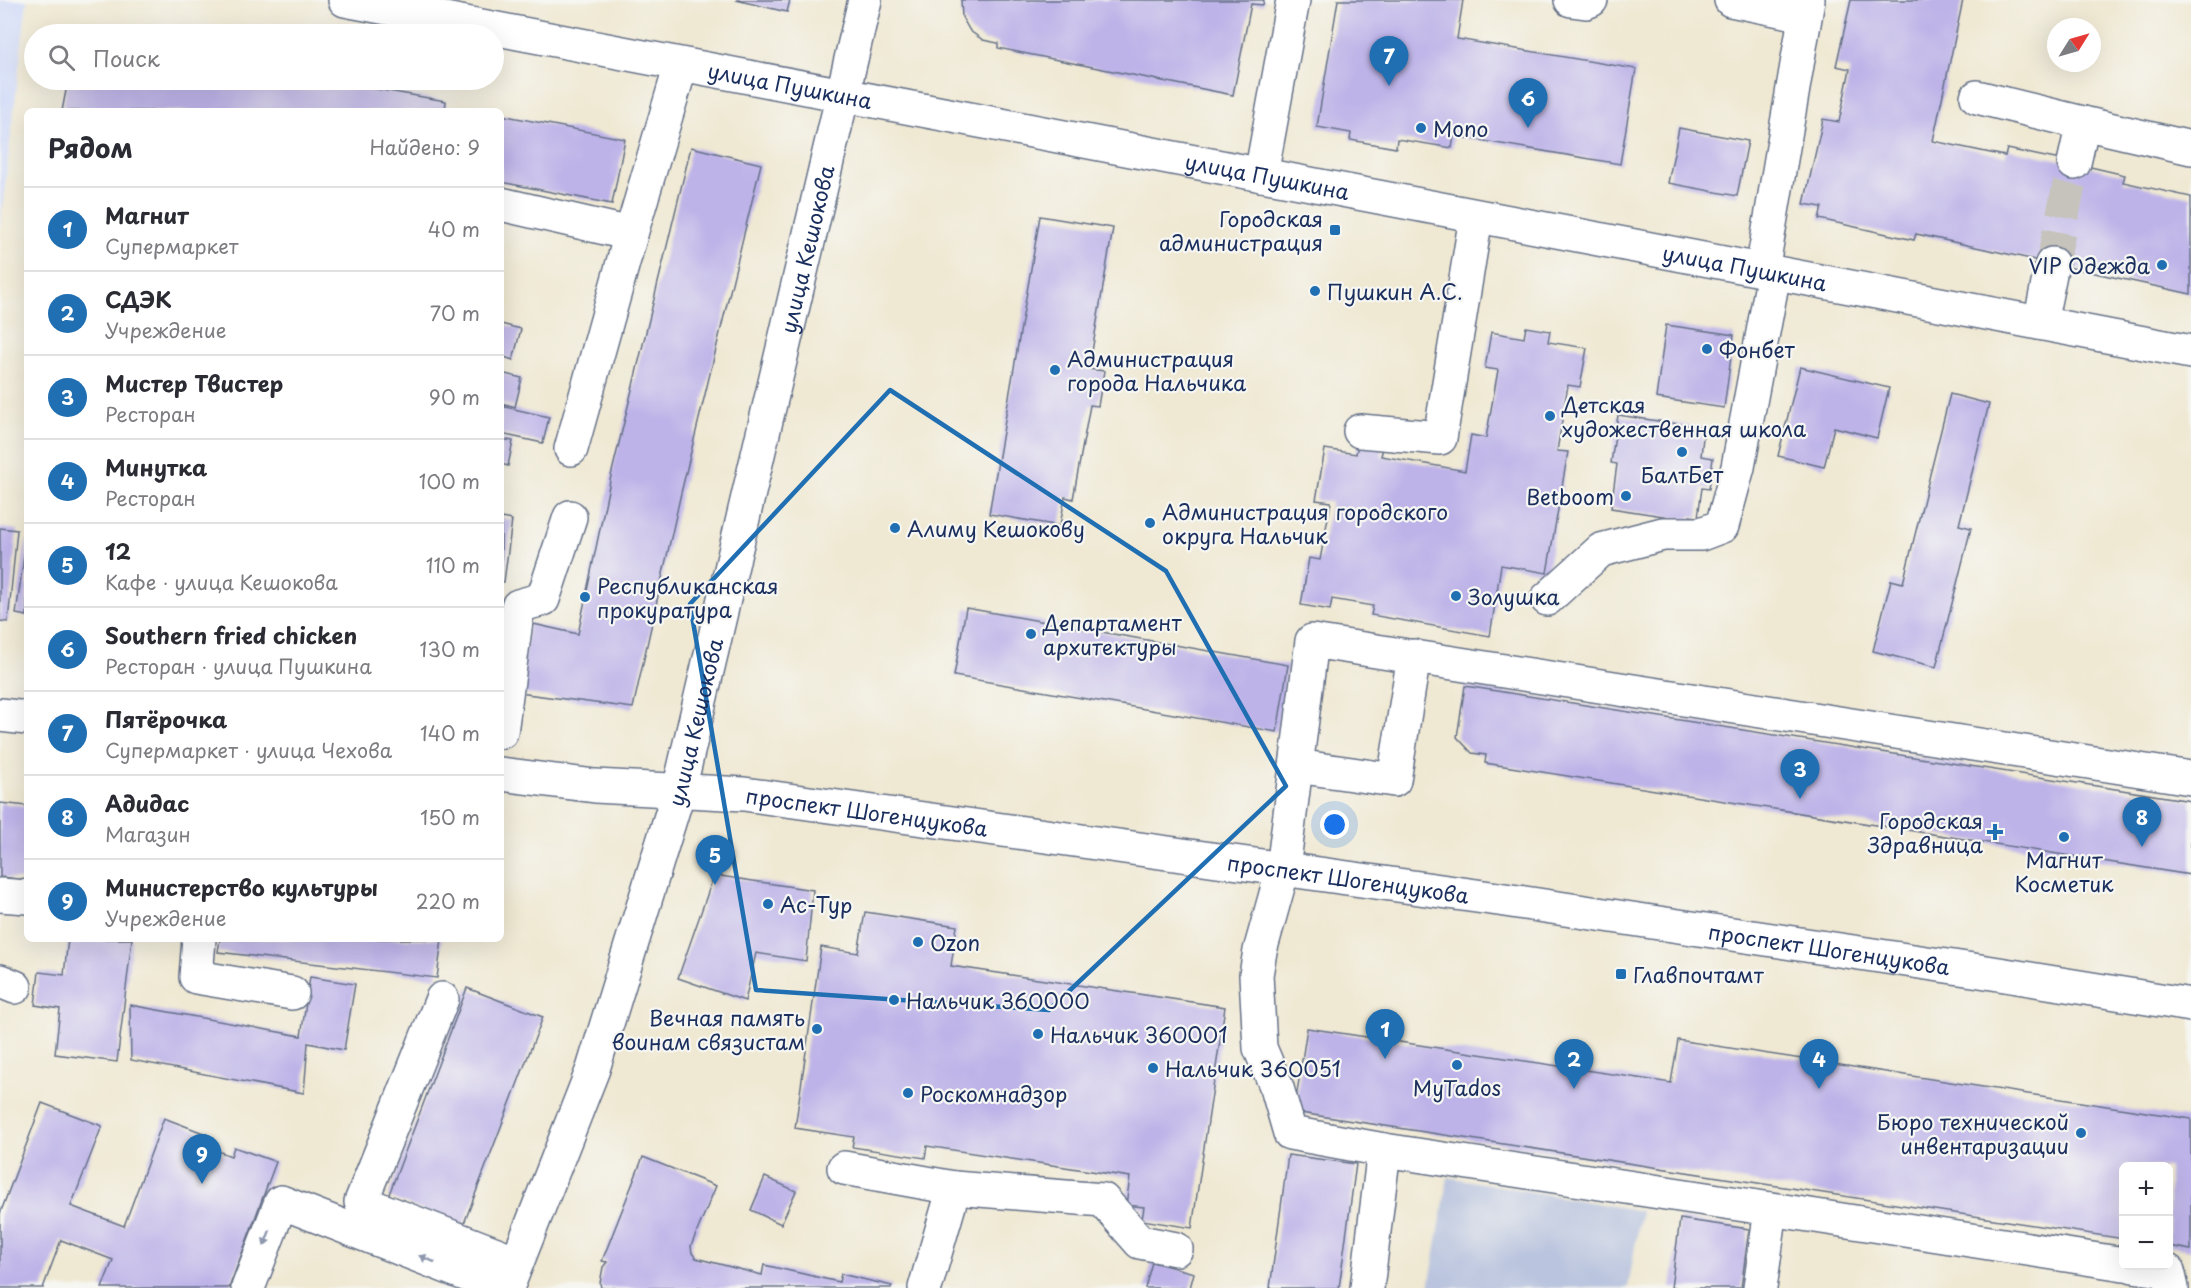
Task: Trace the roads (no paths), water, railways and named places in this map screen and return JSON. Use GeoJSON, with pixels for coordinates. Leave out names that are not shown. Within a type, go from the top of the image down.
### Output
{"type":"FeatureCollection","features":[{"type":"Feature","properties":{"kind":"main road","name":"улица Пушкина"},"geometry":{"type":"LineString","coordinates":[[345,0],[469,24]]}},
{"type":"Feature","properties":{"kind":"main road","name":"улица Кешокова"},"geometry":{"type":"LineString","coordinates":[[508,1279],[593,1068],[679,790],[865,0]]}},
{"type":"Feature","properties":{"kind":"main road"},"geometry":{"type":"LineString","coordinates":[[1261,175],[1293,0]]}},
{"type":"Feature","properties":{"kind":"main road"},"geometry":{"type":"LineString","coordinates":[[1571,0],[1586,2],[1591,0]]}},
{"type":"Feature","properties":{"kind":"main road"},"geometry":{"type":"LineString","coordinates":[[1546,599],[1601,550],[1663,534],[1701,534],[1722,526],[1738,467],[1807,8],[1731,0]]}},
{"type":"Feature","properties":{"kind":"main road","name":"улица Пушкина"},"geometry":{"type":"LineString","coordinates":[[504,31],[2191,352]]}},
{"type":"Feature","properties":{"kind":"main road"},"geometry":{"type":"LineString","coordinates":[[571,449],[681,65]]}},
{"type":"Feature","properties":{"kind":"main road"},"geometry":{"type":"LineString","coordinates":[[1977,97],[2191,148]]}},
{"type":"Feature","properties":{"kind":"main road"},"geometry":{"type":"LineString","coordinates":[[2074,163],[2083,123]]}},
{"type":"Feature","properties":{"kind":"main road"},"geometry":{"type":"LineString","coordinates":[[504,205],[631,234]]}},
{"type":"Feature","properties":{"kind":"main road"},"geometry":{"type":"LineString","coordinates":[[1360,431],[1440,438],[1476,217]]}},
{"type":"Feature","properties":{"kind":"main road"},"geometry":{"type":"LineString","coordinates":[[2040,323],[2052,264]]}},
{"type":"Feature","properties":{"kind":"main road"},"geometry":{"type":"LineString","coordinates":[[504,710],[518,606],[543,598],[570,517]]}},
{"type":"Feature","properties":{"kind":"main road"},"geometry":{"type":"LineString","coordinates":[[2119,1263],[1384,1150],[1290,1132],[1277,1088],[1260,1048],[1256,975],[1260,951],[1283,869],[1312,641],[2191,778]]}},
{"type":"Feature","properties":{"kind":"main road"},"geometry":{"type":"LineString","coordinates":[[1296,766],[1394,780],[1414,657]]}},
{"type":"Feature","properties":{"kind":"main road"},"geometry":{"type":"LineString","coordinates":[[0,715],[24,718]]}},
{"type":"Feature","properties":{"kind":"main road","name":"проспект Шогенцукова"},"geometry":{"type":"LineString","coordinates":[[504,774],[595,786],[744,794],[1775,940],[2191,1005]]}},
{"type":"Feature","properties":{"kind":"main road"},"geometry":{"type":"LineString","coordinates":[[0,895],[24,897]]}},
{"type":"Feature","properties":{"kind":"main road"},"geometry":{"type":"LineString","coordinates":[[200,942],[196,977],[292,993]]}},
{"type":"Feature","properties":{"kind":"main road"},"geometry":{"type":"LineString","coordinates":[[442,999],[361,1202],[508,1279]]}},
{"type":"Feature","properties":{"kind":"main road"},"geometry":{"type":"LineString","coordinates":[[1367,1288],[1384,1150]]}},
{"type":"Feature","properties":{"kind":"main road"},"geometry":{"type":"LineString","coordinates":[[844,1168],[954,1188],[1103,1200],[1140,1242],[1176,1249]]}},
{"type":"Feature","properties":{"kind":"main road"},"geometry":{"type":"LineString","coordinates":[[925,1288],[954,1188]]}},
{"type":"Feature","properties":{"kind":"main road"},"geometry":{"type":"LineString","coordinates":[[248,1288],[281,1202],[508,1279]]}},
{"type":"Feature","properties":{"kind":"main road"},"geometry":{"type":"LineString","coordinates":[[1760,1288],[1771,1209]]}},
{"type":"Feature","properties":{"kind":"main road"},"geometry":{"type":"LineString","coordinates":[[2161,1270],[2168,1271],[2172,1288]]}},
{"type":"Feature","properties":{"kind":"tunnel"},"geometry":{"type":"LineString","coordinates":[[2052,264],[2074,163]]}},
{"type":"Feature","properties":{"kind":"place","name":"Пятёрочка"},"geometry":{"type":"Point","coordinates":[1389,86]}},
{"type":"Feature","properties":{"kind":"place","name":"Mono"},"geometry":{"type":"Point","coordinates":[1421,128]}},
{"type":"Feature","properties":{"kind":"place","name":"Southern fried chicken"},"geometry":{"type":"Point","coordinates":[1528,128]}},
{"type":"Feature","properties":{"kind":"place","name":"Городская администрация"},"geometry":{"type":"Point","coordinates":[1335,230]}},
{"type":"Feature","properties":{"kind":"place","name":"VIP Одежда"},"geometry":{"type":"Point","coordinates":[2162,265]}},
{"type":"Feature","properties":{"kind":"place","name":"Пушкин А.С."},"geometry":{"type":"Point","coordinates":[1315,291]}},
{"type":"Feature","properties":{"kind":"place","name":"Фонбет"},"geometry":{"type":"Point","coordinates":[1707,349]}},
{"type":"Feature","properties":{"kind":"place","name":"Администрация города Нальчика"},"geometry":{"type":"Point","coordinates":[1055,370]}},
{"type":"Feature","properties":{"kind":"place","name":"Детская художественная школа"},"geometry":{"type":"Point","coordinates":[1550,416]}},
{"type":"Feature","properties":{"kind":"place","name":"БалтБет"},"geometry":{"type":"Point","coordinates":[1682,452]}},
{"type":"Feature","properties":{"kind":"place","name":"Betboom"},"geometry":{"type":"Point","coordinates":[1626,496]}},
{"type":"Feature","properties":{"kind":"place","name":"Администрация городского округа Нальчик"},"geometry":{"type":"Point","coordinates":[1150,523]}},
{"type":"Feature","properties":{"kind":"place","name":"Алиму Кешокову"},"geometry":{"type":"Point","coordinates":[895,528]}},
{"type":"Feature","properties":{"kind":"place","name":"Золушка"},"geometry":{"type":"Point","coordinates":[1456,596]}},
{"type":"Feature","properties":{"kind":"place","name":"Республиканская прокуратура"},"geometry":{"type":"Point","coordinates":[585,597]}},
{"type":"Feature","properties":{"kind":"place","name":"Департамент архитектуры"},"geometry":{"type":"Point","coordinates":[1031,634]}},
{"type":"Feature","properties":{"kind":"place","name":"Мистер Твистер"},"geometry":{"type":"Point","coordinates":[1800,799]}},
{"type":"Feature","properties":{"kind":"place","name":"Городская Здравница"},"geometry":{"type":"Point","coordinates":[1995,832]}},
{"type":"Feature","properties":{"kind":"place","name":"Магнит Косметик"},"geometry":{"type":"Point","coordinates":[2064,837]}},
{"type":"Feature","properties":{"kind":"place","name":"Адидас"},"geometry":{"type":"Point","coordinates":[2142,847]}},
{"type":"Feature","properties":{"kind":"place","name":"12"},"geometry":{"type":"Point","coordinates":[715,885]}},
{"type":"Feature","properties":{"kind":"place","name":"Ас-Тур"},"geometry":{"type":"Point","coordinates":[768,904]}},
{"type":"Feature","properties":{"kind":"place","name":"Ozon"},"geometry":{"type":"Point","coordinates":[918,942]}},
{"type":"Feature","properties":{"kind":"place","name":"Главпочтамт"},"geometry":{"type":"Point","coordinates":[1621,974]}},
{"type":"Feature","properties":{"kind":"place","name":"Нальчик 360000"},"geometry":{"type":"Point","coordinates":[894,1000]}},
{"type":"Feature","properties":{"kind":"place","name":"Вечная память воинам связистам"},"geometry":{"type":"Point","coordinates":[817,1029]}},
{"type":"Feature","properties":{"kind":"place","name":"Нальчик 360001"},"geometry":{"type":"Point","coordinates":[1038,1034]}},
{"type":"Feature","properties":{"kind":"place","name":"Магнит"},"geometry":{"type":"Point","coordinates":[1385,1059]}},
{"type":"Feature","properties":{"kind":"place","name":"MyTados"},"geometry":{"type":"Point","coordinates":[1457,1065]}},
{"type":"Feature","properties":{"kind":"place","name":"Нальчик 360051"},"geometry":{"type":"Point","coordinates":[1153,1068]}},
{"type":"Feature","properties":{"kind":"place","name":"СДЭК"},"geometry":{"type":"Point","coordinates":[1574,1089]}},
{"type":"Feature","properties":{"kind":"place","name":"Минутка"},"geometry":{"type":"Point","coordinates":[1819,1089]}},
{"type":"Feature","properties":{"kind":"place","name":"Роскомнадзор"},"geometry":{"type":"Point","coordinates":[908,1093]}},
{"type":"Feature","properties":{"kind":"place","name":"Бюро технической инвентаризации"},"geometry":{"type":"Point","coordinates":[2081,1133]}},
{"type":"Feature","properties":{"kind":"place","name":"Министерство культуры"},"geometry":{"type":"Point","coordinates":[202,1184]}}]}
